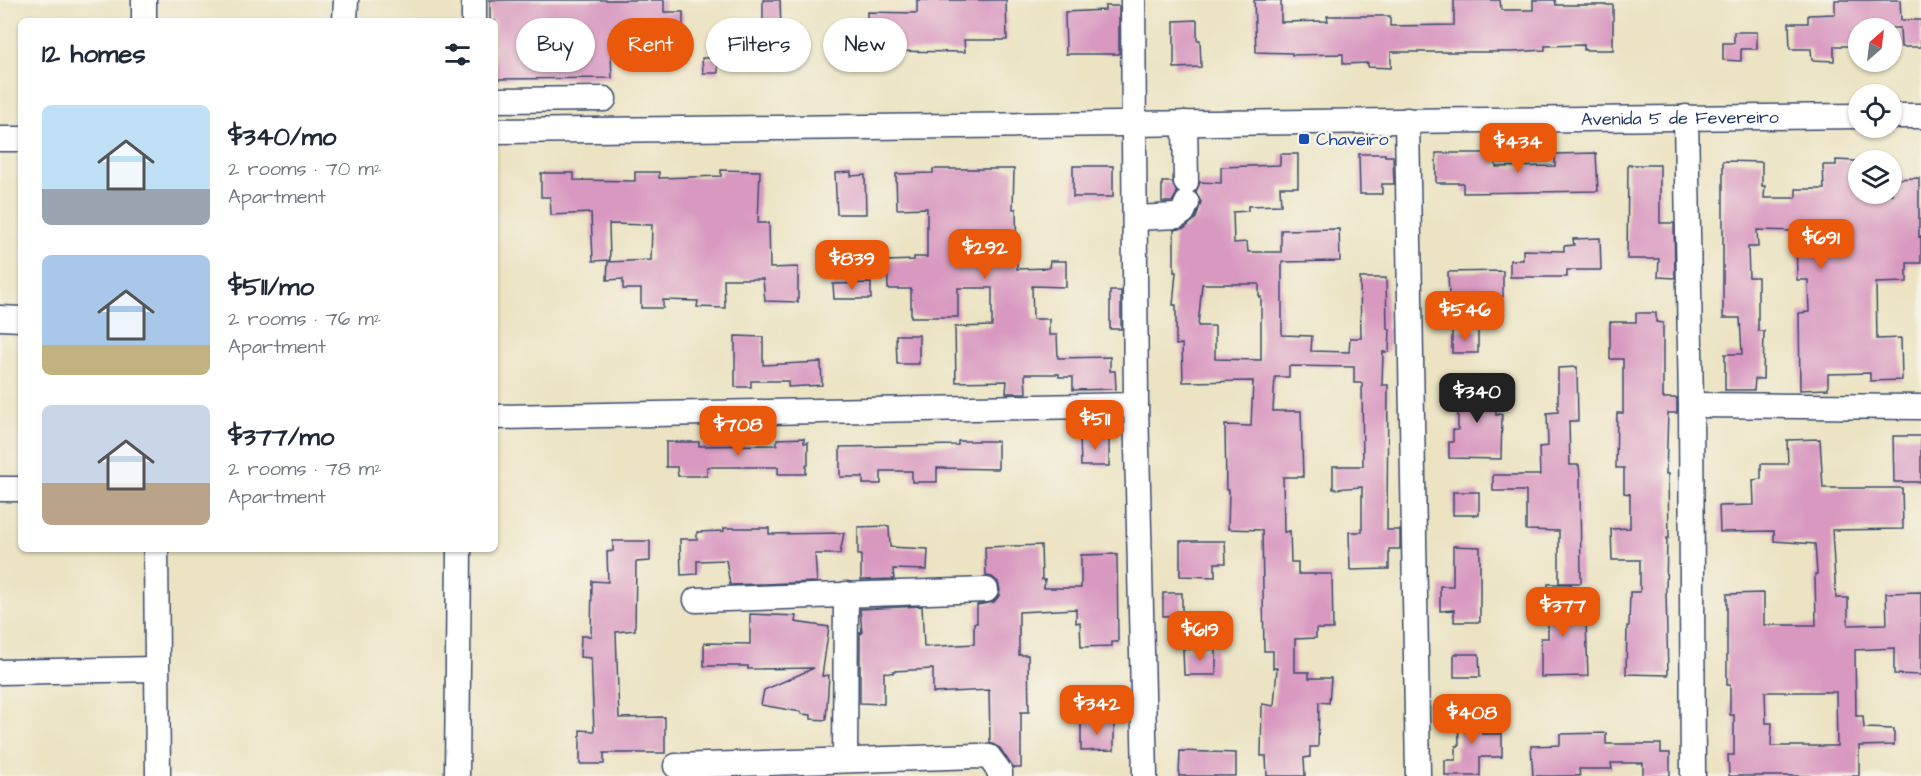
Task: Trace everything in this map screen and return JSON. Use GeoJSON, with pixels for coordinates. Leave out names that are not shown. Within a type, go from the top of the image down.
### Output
{"type":"FeatureCollection","features":[{"type":"Feature","properties":{"kind":"street"},"geometry":{"type":"LineString","coordinates":[[144,0],[144,18]]}},
{"type":"Feature","properties":{"kind":"street"},"geometry":{"type":"LineString","coordinates":[[345,18],[346,0]]}},
{"type":"Feature","properties":{"kind":"street"},"geometry":{"type":"LineString","coordinates":[[474,0],[474,18]]}},
{"type":"Feature","properties":{"kind":"street"},"geometry":{"type":"LineString","coordinates":[[1133,0],[1136,405],[1145,776]]}},
{"type":"Feature","properties":{"kind":"street"},"geometry":{"type":"LineString","coordinates":[[498,100],[604,99]]}},
{"type":"Feature","properties":{"kind":"street","name":"Avenida 5 de Fevereiro"},"geometry":{"type":"LineString","coordinates":[[498,131],[1848,116]]}},
{"type":"Feature","properties":{"kind":"street"},"geometry":{"type":"LineString","coordinates":[[1902,116],[1921,116]]}},
{"type":"Feature","properties":{"kind":"street"},"geometry":{"type":"LineString","coordinates":[[1686,117],[1691,405],[1693,776]]}},
{"type":"Feature","properties":{"kind":"street"},"geometry":{"type":"LineString","coordinates":[[1407,120],[1418,776]]}},
{"type":"Feature","properties":{"kind":"street"},"geometry":{"type":"LineString","coordinates":[[1135,218],[1177,216],[1183,212],[1187,193],[1185,123]]}},
{"type":"Feature","properties":{"kind":"street"},"geometry":{"type":"LineString","coordinates":[[0,139],[18,139]]}},
{"type":"Feature","properties":{"kind":"street"},"geometry":{"type":"LineString","coordinates":[[0,318],[18,319]]}},
{"type":"Feature","properties":{"kind":"street"},"geometry":{"type":"LineString","coordinates":[[498,417],[1136,405]]}},
{"type":"Feature","properties":{"kind":"street"},"geometry":{"type":"LineString","coordinates":[[1691,405],[1921,407]]}},
{"type":"Feature","properties":{"kind":"street"},"geometry":{"type":"LineString","coordinates":[[0,489],[18,489]]}},
{"type":"Feature","properties":{"kind":"street"},"geometry":{"type":"LineString","coordinates":[[156,552],[158,776]]}},
{"type":"Feature","properties":{"kind":"street"},"geometry":{"type":"LineString","coordinates":[[458,776],[459,552]]}},
{"type":"Feature","properties":{"kind":"street"},"geometry":{"type":"LineString","coordinates":[[696,600],[986,590]]}},
{"type":"Feature","properties":{"kind":"street"},"geometry":{"type":"LineString","coordinates":[[845,760],[846,594]]}},
{"type":"Feature","properties":{"kind":"street"},"geometry":{"type":"LineString","coordinates":[[0,672],[156,669]]}},
{"type":"Feature","properties":{"kind":"street"},"geometry":{"type":"LineString","coordinates":[[676,766],[989,757],[1000,772],[1000,776]]}},
{"type":"Feature","properties":{"kind":"building"},"geometry":{"type":"Polygon","coordinates":[[[490,0],[664,0],[664,12],[683,12],[683,18],[607,18],[607,72],[612,72],[612,78],[498,79],[498,18],[490,18],[490,0]]]}},
{"type":"Feature","properties":{"kind":"building"},"geometry":{"type":"Polygon","coordinates":[[[763,0],[780,0],[781,18],[763,18],[763,0]]]}},
{"type":"Feature","properties":{"kind":"building"},"geometry":{"type":"Polygon","coordinates":[[[917,0],[1006,0],[1007,40],[964,40],[965,52],[907,51],[907,18],[867,18],[867,12],[917,13],[917,0]]]}},
{"type":"Feature","properties":{"kind":"building"},"geometry":{"type":"Polygon","coordinates":[[[1254,0],[1281,0],[1281,22],[1328,21],[1327,16],[1390,16],[1390,26],[1454,25],[1454,0],[1500,0],[1501,10],[1533,10],[1533,0],[1555,0],[1556,5],[1613,5],[1613,50],[1584,50],[1584,45],[1545,46],[1545,50],[1512,52],[1391,52],[1391,68],[1368,67],[1368,63],[1343,64],[1343,54],[1292,55],[1292,53],[1256,52],[1254,0]]]}},
{"type":"Feature","properties":{"kind":"building"},"geometry":{"type":"Polygon","coordinates":[[[1835,0],[1900,0],[1901,18],[1848,18],[1848,46],[1834,46],[1834,61],[1812,60],[1811,49],[1790,49],[1789,23],[1808,23],[1808,15],[1835,14],[1835,0]]]}},
{"type":"Feature","properties":{"kind":"building"},"geometry":{"type":"Polygon","coordinates":[[[1105,6],[1119,6],[1119,54],[1066,54],[1065,12],[1105,10],[1105,6]]]}},
{"type":"Feature","properties":{"kind":"building"},"geometry":{"type":"Polygon","coordinates":[[[1197,20],[1201,67],[1174,68],[1174,21],[1197,20]]]}},
{"type":"Feature","properties":{"kind":"building"},"geometry":{"type":"Polygon","coordinates":[[[1902,20],[1921,20],[1921,47],[1902,47],[1902,20]]]}},
{"type":"Feature","properties":{"kind":"building"},"geometry":{"type":"Polygon","coordinates":[[[1734,32],[1757,32],[1757,49],[1741,49],[1741,61],[1723,60],[1723,43],[1734,43],[1734,32]]]}},
{"type":"Feature","properties":{"kind":"building"},"geometry":{"type":"Polygon","coordinates":[[[702,58],[706,58],[706,72],[718,73],[703,73],[702,58]]]}},
{"type":"Feature","properties":{"kind":"building"},"geometry":{"type":"Polygon","coordinates":[[[1436,153],[1496,153],[1496,167],[1555,166],[1555,154],[1596,153],[1598,191],[1463,193],[1463,183],[1436,183],[1436,153]]]}},
{"type":"Feature","properties":{"kind":"building"},"geometry":{"type":"Polygon","coordinates":[[[1280,154],[1298,154],[1298,187],[1280,187],[1281,205],[1248,206],[1248,211],[1233,212],[1234,243],[1247,242],[1248,252],[1281,252],[1281,230],[1339,229],[1340,261],[1282,262],[1282,335],[1312,336],[1311,351],[1349,352],[1350,338],[1361,338],[1360,278],[1386,278],[1387,329],[1390,329],[1389,352],[1383,352],[1382,385],[1388,385],[1387,530],[1400,530],[1400,549],[1389,549],[1389,569],[1350,570],[1349,532],[1362,532],[1362,487],[1333,489],[1333,466],[1363,466],[1362,383],[1354,383],[1354,367],[1289,366],[1289,377],[1275,377],[1273,411],[1301,411],[1303,477],[1283,477],[1284,532],[1290,531],[1291,562],[1298,562],[1298,574],[1332,574],[1333,629],[1316,629],[1316,638],[1295,639],[1295,672],[1309,672],[1309,678],[1331,678],[1329,703],[1319,702],[1318,747],[1310,747],[1310,757],[1304,758],[1305,776],[1267,776],[1266,756],[1261,756],[1262,704],[1274,706],[1277,668],[1273,668],[1273,651],[1264,651],[1262,530],[1228,529],[1229,490],[1226,490],[1225,425],[1251,426],[1253,381],[1183,382],[1182,344],[1176,345],[1176,305],[1173,305],[1176,272],[1174,272],[1174,230],[1185,228],[1196,218],[1201,202],[1196,192],[1200,182],[1221,183],[1221,167],[1280,165],[1280,154]],[[1202,284],[1198,326],[1215,326],[1215,359],[1261,360],[1259,284],[1202,284]]]}},
{"type":"Feature","properties":{"kind":"building"},"geometry":{"type":"Polygon","coordinates":[[[1359,154],[1393,156],[1394,184],[1382,184],[1382,194],[1360,194],[1359,154]]]}},
{"type":"Feature","properties":{"kind":"building"},"geometry":{"type":"Polygon","coordinates":[[[1836,160],[1848,161],[1848,204],[1902,204],[1902,179],[1919,178],[1921,263],[1907,263],[1907,282],[1876,283],[1877,339],[1901,338],[1902,380],[1870,381],[1870,373],[1828,374],[1828,389],[1800,390],[1799,313],[1809,312],[1808,280],[1797,280],[1796,231],[1757,230],[1758,247],[1748,247],[1749,277],[1758,277],[1758,331],[1764,331],[1763,379],[1755,379],[1754,390],[1725,390],[1725,354],[1742,354],[1740,318],[1723,318],[1723,161],[1762,162],[1764,198],[1796,198],[1796,189],[1824,189],[1823,165],[1836,165],[1836,160]]]}},
{"type":"Feature","properties":{"kind":"building"},"geometry":{"type":"Polygon","coordinates":[[[1628,165],[1660,165],[1660,223],[1674,223],[1675,278],[1658,277],[1659,259],[1627,259],[1628,165]]]}},
{"type":"Feature","properties":{"kind":"building"},"geometry":{"type":"Polygon","coordinates":[[[1073,166],[1113,166],[1113,197],[1073,197],[1073,166]]]}},
{"type":"Feature","properties":{"kind":"building"},"geometry":{"type":"Polygon","coordinates":[[[933,169],[1014,169],[1013,209],[1016,209],[1017,269],[1049,268],[1050,261],[1066,261],[1066,287],[1032,286],[1033,319],[1049,319],[1049,335],[1057,335],[1058,358],[1110,357],[1110,371],[1115,371],[1116,389],[1073,390],[1073,377],[1059,377],[1059,374],[1025,374],[1026,393],[1006,393],[1007,381],[956,382],[955,327],[992,326],[992,288],[958,288],[958,317],[911,317],[911,289],[888,289],[887,261],[927,257],[927,208],[897,209],[896,174],[933,173],[933,169]]]}},
{"type":"Feature","properties":{"kind":"building"},"geometry":{"type":"Polygon","coordinates":[[[721,170],[760,171],[758,223],[769,223],[770,268],[798,267],[798,302],[765,301],[763,279],[724,279],[725,308],[697,307],[698,301],[663,300],[663,308],[641,308],[641,289],[623,289],[623,279],[607,280],[608,262],[651,260],[652,225],[609,224],[610,260],[593,261],[591,213],[551,215],[550,197],[541,197],[541,173],[574,173],[574,180],[635,181],[635,172],[659,172],[659,178],[721,176],[721,170]]]}},
{"type":"Feature","properties":{"kind":"building"},"geometry":{"type":"Polygon","coordinates":[[[851,172],[851,176],[865,175],[866,214],[837,214],[835,173],[851,172]]]}},
{"type":"Feature","properties":{"kind":"building"},"geometry":{"type":"Polygon","coordinates":[[[1162,182],[1172,182],[1177,193],[1172,202],[1162,202],[1162,182]]]}},
{"type":"Feature","properties":{"kind":"building"},"geometry":{"type":"Polygon","coordinates":[[[1600,238],[1601,270],[1567,270],[1567,277],[1510,277],[1510,260],[1523,260],[1523,250],[1564,251],[1564,246],[1574,245],[1573,239],[1600,238]]]}},
{"type":"Feature","properties":{"kind":"building"},"geometry":{"type":"Polygon","coordinates":[[[1503,271],[1503,297],[1449,298],[1448,272],[1503,271]]]}},
{"type":"Feature","properties":{"kind":"building"},"geometry":{"type":"Polygon","coordinates":[[[871,283],[871,299],[834,299],[833,284],[871,283]]]}},
{"type":"Feature","properties":{"kind":"building"},"geometry":{"type":"Polygon","coordinates":[[[1110,291],[1121,291],[1121,329],[1110,329],[1110,291]]]}},
{"type":"Feature","properties":{"kind":"building"},"geometry":{"type":"Polygon","coordinates":[[[1636,313],[1656,313],[1656,322],[1663,323],[1663,398],[1677,398],[1677,413],[1668,413],[1666,474],[1668,474],[1669,538],[1667,538],[1666,592],[1668,675],[1626,674],[1630,592],[1640,592],[1640,560],[1612,560],[1611,529],[1630,528],[1630,494],[1624,493],[1624,468],[1616,468],[1617,413],[1623,413],[1623,359],[1610,359],[1610,322],[1636,322],[1636,313]]]}},
{"type":"Feature","properties":{"kind":"building"},"geometry":{"type":"Polygon","coordinates":[[[1452,330],[1478,330],[1478,353],[1452,353],[1452,330]]]}},
{"type":"Feature","properties":{"kind":"building"},"geometry":{"type":"Polygon","coordinates":[[[896,335],[919,335],[919,364],[897,364],[896,335]]]}},
{"type":"Feature","properties":{"kind":"building"},"geometry":{"type":"Polygon","coordinates":[[[735,336],[763,337],[763,365],[821,362],[822,385],[788,387],[788,381],[751,381],[751,387],[735,387],[735,336]]]}},
{"type":"Feature","properties":{"kind":"building"},"geometry":{"type":"Polygon","coordinates":[[[1577,367],[1578,421],[1569,421],[1570,465],[1579,465],[1580,476],[1581,583],[1559,583],[1559,531],[1526,530],[1526,491],[1493,491],[1493,475],[1540,475],[1539,447],[1548,446],[1547,413],[1558,412],[1558,368],[1577,367]]]}},
{"type":"Feature","properties":{"kind":"building"},"geometry":{"type":"Polygon","coordinates":[[[1458,384],[1496,384],[1496,415],[1502,414],[1501,459],[1449,458],[1449,442],[1453,442],[1453,430],[1458,430],[1458,384]]]}},
{"type":"Feature","properties":{"kind":"building"},"geometry":{"type":"Polygon","coordinates":[[[1109,435],[1109,466],[1081,466],[1080,436],[1109,435]]]}},
{"type":"Feature","properties":{"kind":"building"},"geometry":{"type":"Polygon","coordinates":[[[1893,436],[1921,436],[1921,482],[1894,482],[1893,436]]]}},
{"type":"Feature","properties":{"kind":"building"},"geometry":{"type":"Polygon","coordinates":[[[804,438],[804,443],[808,442],[806,474],[778,474],[778,467],[707,467],[707,476],[678,476],[677,467],[666,467],[666,442],[699,442],[699,446],[777,445],[777,439],[804,438]]]}},
{"type":"Feature","properties":{"kind":"building"},"geometry":{"type":"Polygon","coordinates":[[[1820,439],[1823,488],[1902,488],[1903,529],[1832,530],[1836,598],[1848,598],[1848,625],[1887,624],[1886,593],[1921,592],[1921,675],[1894,674],[1894,648],[1855,650],[1856,716],[1863,716],[1864,728],[1894,729],[1894,745],[1859,746],[1859,776],[1729,776],[1728,755],[1734,755],[1734,715],[1730,715],[1730,685],[1727,685],[1727,594],[1764,593],[1764,625],[1816,625],[1815,544],[1774,541],[1774,531],[1720,532],[1719,506],[1754,505],[1753,480],[1761,479],[1761,464],[1788,464],[1787,440],[1820,439]],[[1765,692],[1766,723],[1772,723],[1771,746],[1837,746],[1836,692],[1765,692]]]}},
{"type":"Feature","properties":{"kind":"building"},"geometry":{"type":"Polygon","coordinates":[[[958,441],[998,441],[998,469],[937,468],[937,482],[912,482],[912,471],[881,471],[881,484],[863,484],[863,477],[840,477],[840,447],[958,445],[958,441]]]}},
{"type":"Feature","properties":{"kind":"building"},"geometry":{"type":"Polygon","coordinates":[[[1453,492],[1479,492],[1479,515],[1453,515],[1453,492]]]}},
{"type":"Feature","properties":{"kind":"building"},"geometry":{"type":"Polygon","coordinates":[[[889,526],[890,547],[928,549],[927,570],[893,569],[894,579],[861,580],[858,527],[889,526]]]}},
{"type":"Feature","properties":{"kind":"building"},"geometry":{"type":"Polygon","coordinates":[[[724,528],[769,528],[769,534],[844,533],[840,554],[815,554],[817,582],[730,585],[726,560],[697,561],[697,574],[681,575],[680,539],[697,539],[697,532],[724,531],[724,528]]]}},
{"type":"Feature","properties":{"kind":"building"},"geometry":{"type":"Polygon","coordinates":[[[613,541],[650,541],[650,561],[636,562],[635,630],[616,632],[619,718],[665,717],[665,753],[604,753],[604,764],[580,764],[580,730],[594,731],[591,658],[580,657],[581,636],[591,636],[592,581],[608,582],[607,552],[613,551],[613,541]]]}},
{"type":"Feature","properties":{"kind":"building"},"geometry":{"type":"Polygon","coordinates":[[[1180,541],[1225,541],[1226,563],[1215,563],[1215,577],[1180,576],[1180,541]]]}},
{"type":"Feature","properties":{"kind":"building"},"geometry":{"type":"Polygon","coordinates":[[[1041,545],[1044,588],[1081,588],[1081,555],[1117,554],[1118,642],[1112,642],[1112,646],[1081,647],[1080,622],[1076,623],[1076,609],[1019,612],[1019,655],[1028,655],[1029,712],[1021,712],[1021,768],[1013,768],[1000,748],[990,743],[989,690],[933,693],[933,669],[893,671],[893,673],[884,672],[884,704],[860,703],[860,632],[862,633],[860,609],[922,606],[924,647],[974,644],[977,605],[994,602],[1000,590],[998,582],[986,576],[985,547],[1041,545]]]}},
{"type":"Feature","properties":{"kind":"building"},"geometry":{"type":"Polygon","coordinates":[[[1453,546],[1480,547],[1480,622],[1454,622],[1454,610],[1440,611],[1440,586],[1453,586],[1453,546]]]}},
{"type":"Feature","properties":{"kind":"building"},"geometry":{"type":"Polygon","coordinates":[[[1548,584],[1571,584],[1572,622],[1586,622],[1588,676],[1541,677],[1541,638],[1548,638],[1548,584]]]}},
{"type":"Feature","properties":{"kind":"building"},"geometry":{"type":"Polygon","coordinates":[[[1163,593],[1182,593],[1182,615],[1163,616],[1163,593]]]}},
{"type":"Feature","properties":{"kind":"building"},"geometry":{"type":"Polygon","coordinates":[[[750,614],[796,616],[795,622],[829,627],[822,676],[829,675],[826,720],[811,719],[811,715],[801,714],[801,712],[761,705],[764,690],[814,668],[748,669],[748,666],[704,666],[704,643],[750,644],[750,614]]]}},
{"type":"Feature","properties":{"kind":"building"},"geometry":{"type":"Polygon","coordinates":[[[1183,649],[1216,649],[1216,675],[1184,675],[1183,649]]]}},
{"type":"Feature","properties":{"kind":"building"},"geometry":{"type":"Polygon","coordinates":[[[1454,654],[1479,654],[1480,677],[1454,677],[1454,654]]]}},
{"type":"Feature","properties":{"kind":"building"},"geometry":{"type":"Polygon","coordinates":[[[1481,707],[1482,734],[1502,734],[1502,757],[1480,757],[1480,776],[1445,776],[1445,760],[1456,760],[1456,746],[1459,746],[1458,708],[1481,707]]]}},
{"type":"Feature","properties":{"kind":"building"},"geometry":{"type":"Polygon","coordinates":[[[1081,721],[1114,721],[1114,750],[1081,751],[1081,721]]]}},
{"type":"Feature","properties":{"kind":"building"},"geometry":{"type":"Polygon","coordinates":[[[1606,733],[1606,744],[1661,744],[1661,753],[1670,753],[1670,776],[1643,776],[1643,763],[1611,763],[1612,769],[1579,769],[1580,776],[1533,776],[1531,746],[1560,745],[1560,734],[1606,733]]]}},
{"type":"Feature","properties":{"kind":"building"},"geometry":{"type":"Polygon","coordinates":[[[1180,751],[1236,753],[1236,776],[1179,776],[1180,751]]]}},
{"type":"Feature","properties":{"kind":"place","name":"Chaveiro"},"geometry":{"type":"Point","coordinates":[1304,139]}}]}
